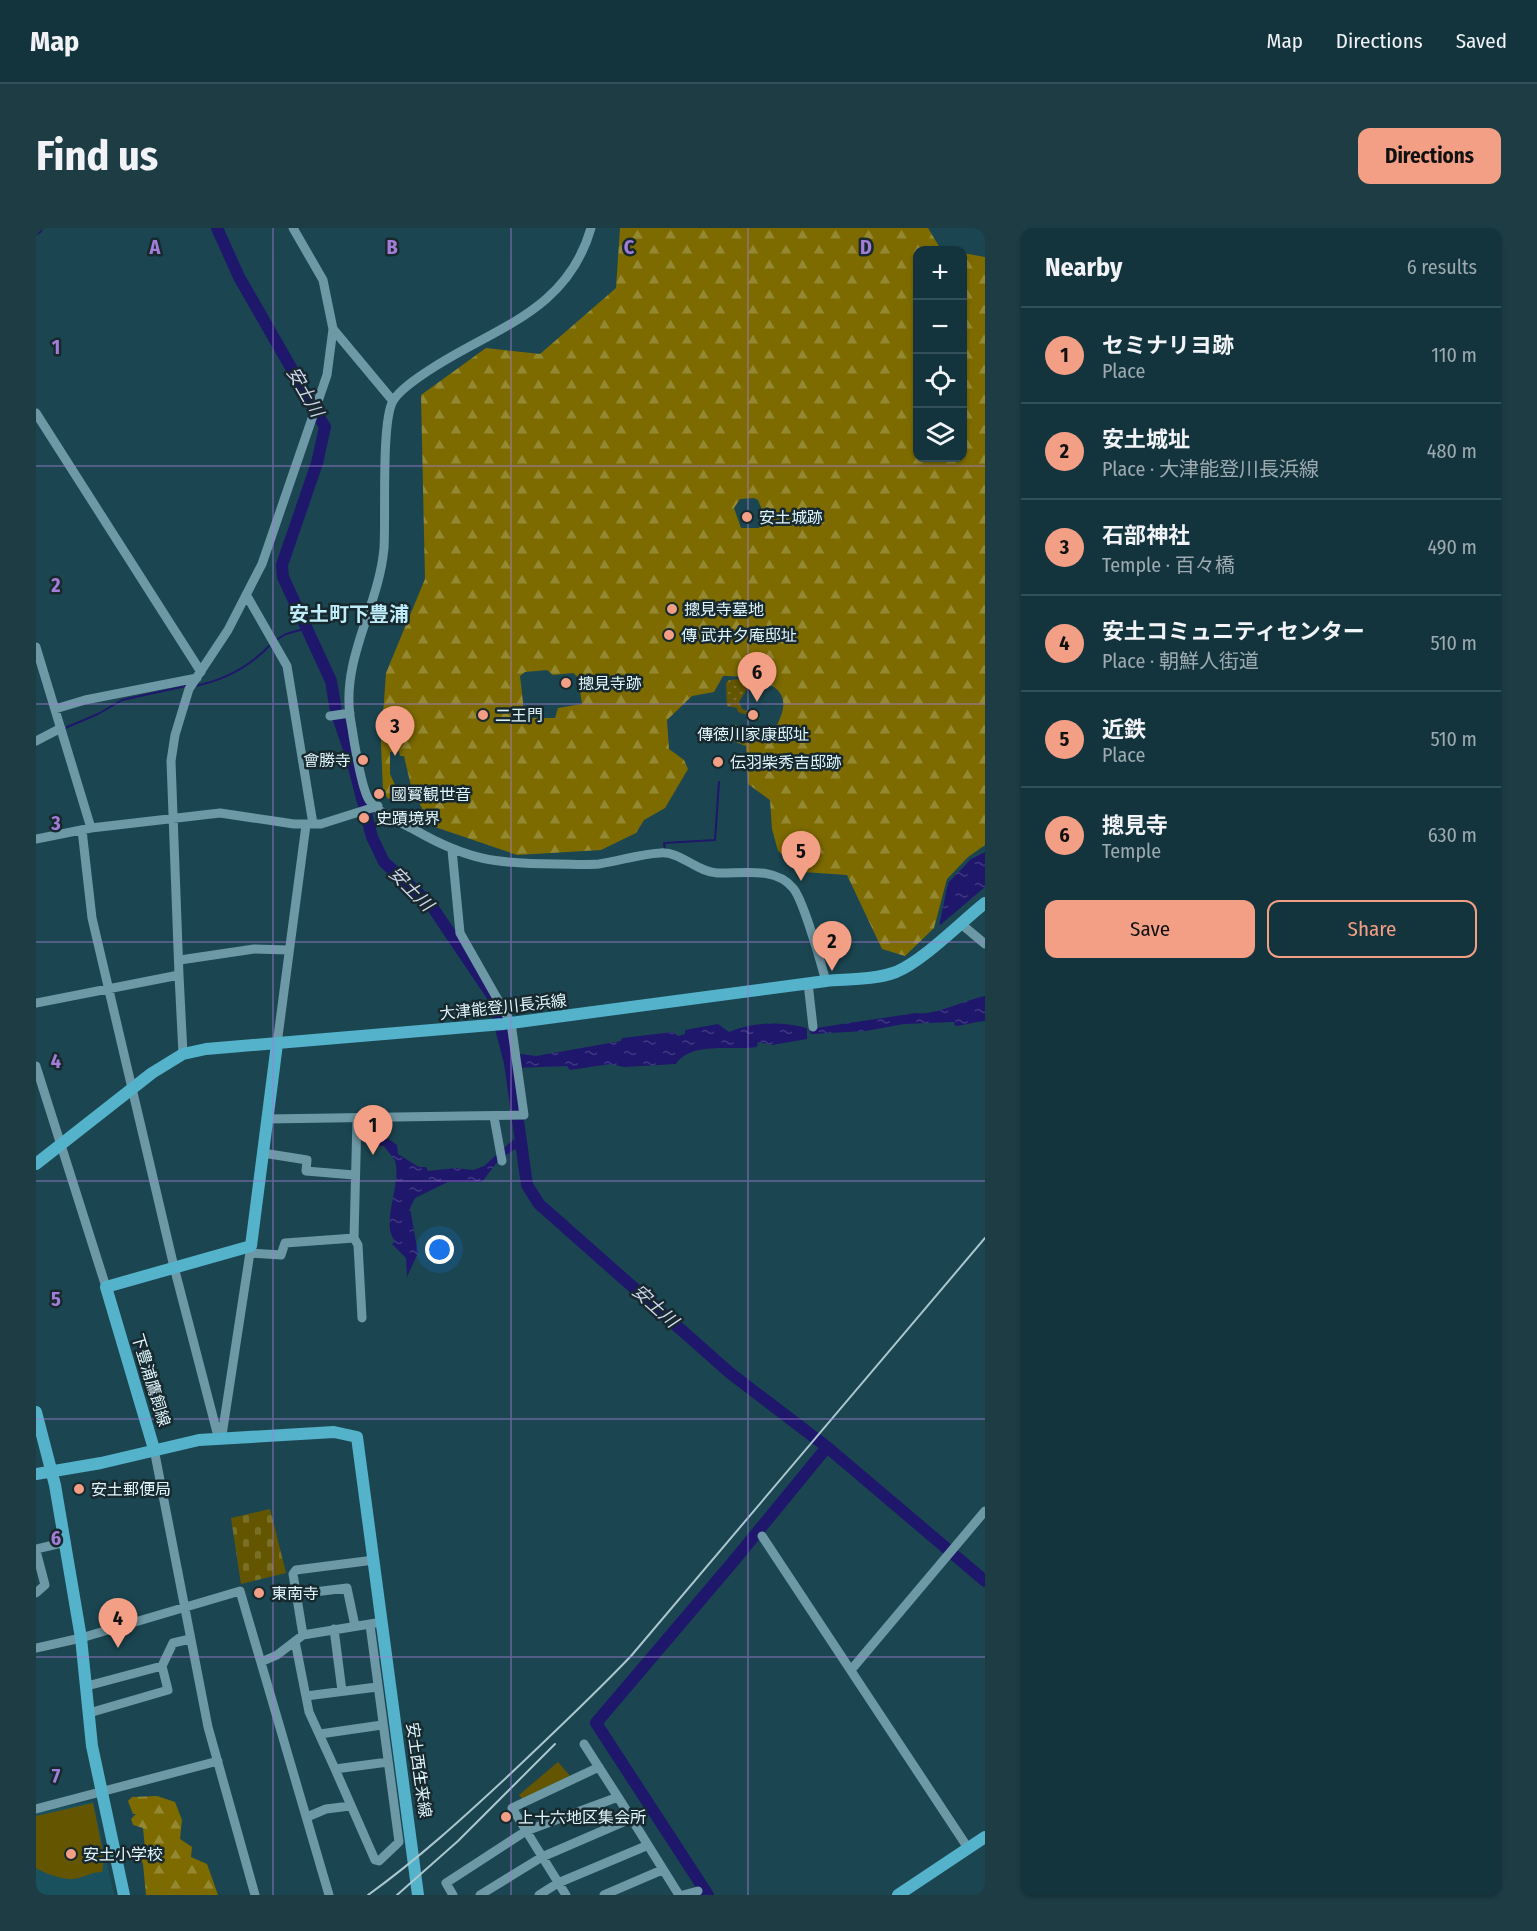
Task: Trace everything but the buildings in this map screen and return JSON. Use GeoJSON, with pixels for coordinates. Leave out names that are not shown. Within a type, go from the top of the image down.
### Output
{"type":"FeatureCollection","features":[{"type":"Feature","properties":{"kind":"main road","name":"大津能登川長浜線"},"geometry":{"type":"LineString","coordinates":[[36,1164],[133,1088],[183,1054],[206,1048],[503,1024],[808,983],[875,977],[896,972],[913,962],[985,903]]}},
{"type":"Feature","properties":{"kind":"main road"},"geometry":{"type":"LineString","coordinates":[[106,1287],[174,1267],[251,1249],[277,1044]]}},
{"type":"Feature","properties":{"kind":"main road","name":"下豊浦鷹飼線"},"geometry":{"type":"LineString","coordinates":[[52,1472],[154,1449],[106,1287]]}},
{"type":"Feature","properties":{"kind":"main road"},"geometry":{"type":"LineString","coordinates":[[36,1412],[52,1472],[66,1542],[81,1638],[92,1746],[124,1895]]}},
{"type":"Feature","properties":{"kind":"main road","name":"安土西生来線"},"geometry":{"type":"LineString","coordinates":[[219,1440],[334,1432],[357,1437],[374,1560],[376,1624],[385,1650],[418,1895]]}},
{"type":"Feature","properties":{"kind":"main road"},"geometry":{"type":"LineString","coordinates":[[154,1449],[199,1440],[219,1440]]}},
{"type":"Feature","properties":{"kind":"main road"},"geometry":{"type":"LineString","coordinates":[[36,1474],[52,1472]]}},
{"type":"Feature","properties":{"kind":"main road"},"geometry":{"type":"LineString","coordinates":[[898,1895],[985,1837]]}},
{"type":"Feature","properties":{"kind":"street"},"geometry":{"type":"LineString","coordinates":[[183,1054],[171,761],[175,735],[195,680],[247,596],[262,564],[327,375],[333,329],[322,280],[293,228]]}},
{"type":"Feature","properties":{"kind":"street"},"geometry":{"type":"LineString","coordinates":[[591,228],[583,252],[553,296],[524,316],[450,356],[420,376],[393,401],[387,430],[384,552],[349,677],[346,714],[365,786],[376,808],[452,850],[486,861],[508,864],[599,864],[664,853],[705,871],[768,874],[787,883],[797,895],[826,981]]}},
{"type":"Feature","properties":{"kind":"street"},"geometry":{"type":"LineString","coordinates":[[333,329],[393,401]]}},
{"type":"Feature","properties":{"kind":"street"},"geometry":{"type":"LineString","coordinates":[[36,413],[195,680]]}},
{"type":"Feature","properties":{"kind":"street"},"geometry":{"type":"LineString","coordinates":[[247,596],[287,666],[309,824],[288,950],[277,1044]]}},
{"type":"Feature","properties":{"kind":"street"},"geometry":{"type":"LineString","coordinates":[[36,647],[61,728],[87,829],[92,918],[174,1267],[219,1440]]}},
{"type":"Feature","properties":{"kind":"street"},"geometry":{"type":"LineString","coordinates":[[55,710],[85,700],[195,680]]}},
{"type":"Feature","properties":{"kind":"street"},"geometry":{"type":"LineString","coordinates":[[330,716],[346,714]]}},
{"type":"Feature","properties":{"kind":"street"},"geometry":{"type":"LineString","coordinates":[[36,741],[61,728]]}},
{"type":"Feature","properties":{"kind":"street"},"geometry":{"type":"LineString","coordinates":[[36,839],[87,829],[220,813],[309,824],[376,808]]}},
{"type":"Feature","properties":{"kind":"street"},"geometry":{"type":"LineString","coordinates":[[267,1119],[524,1115],[515,1049],[460,933],[452,850]]}},
{"type":"Feature","properties":{"kind":"street"},"geometry":{"type":"LineString","coordinates":[[960,923],[985,944]]}},
{"type":"Feature","properties":{"kind":"street"},"geometry":{"type":"LineString","coordinates":[[180,960],[254,949],[288,950]]}},
{"type":"Feature","properties":{"kind":"street"},"geometry":{"type":"LineString","coordinates":[[36,1003],[179,975]]}},
{"type":"Feature","properties":{"kind":"street"},"geometry":{"type":"LineString","coordinates":[[808,983],[813,1027]]}},
{"type":"Feature","properties":{"kind":"street"},"geometry":{"type":"LineString","coordinates":[[37,1073],[106,1287]]}},
{"type":"Feature","properties":{"kind":"street"},"geometry":{"type":"LineString","coordinates":[[494,1116],[501,1156]]}},
{"type":"Feature","properties":{"kind":"street"},"geometry":{"type":"LineString","coordinates":[[357,1118],[354,1238],[358,1245],[362,1318]]}},
{"type":"Feature","properties":{"kind":"street"},"geometry":{"type":"LineString","coordinates":[[263,1153],[307,1160],[306,1171],[354,1175]]}},
{"type":"Feature","properties":{"kind":"street"},"geometry":{"type":"LineString","coordinates":[[219,1440],[222,1435],[251,1249],[281,1256],[285,1243],[354,1238]]}},
{"type":"Feature","properties":{"kind":"street"},"geometry":{"type":"LineString","coordinates":[[154,1449],[186,1607],[190,1640],[218,1761],[255,1895]]}},
{"type":"Feature","properties":{"kind":"street"},"geometry":{"type":"LineString","coordinates":[[851,1671],[985,1511]]}},
{"type":"Feature","properties":{"kind":"street"},"geometry":{"type":"LineString","coordinates":[[762,1536],[968,1848]]}},
{"type":"Feature","properties":{"kind":"street"},"geometry":{"type":"LineString","coordinates":[[36,1593],[45,1585],[36,1550],[66,1542]]}},
{"type":"Feature","properties":{"kind":"street"},"geometry":{"type":"LineString","coordinates":[[303,1635],[293,1574],[296,1570],[374,1560]]}},
{"type":"Feature","properties":{"kind":"street"},"geometry":{"type":"LineString","coordinates":[[297,1594],[347,1588],[350,1590],[355,1626]]}},
{"type":"Feature","properties":{"kind":"street"},"geometry":{"type":"LineString","coordinates":[[36,1648],[81,1638],[240,1591],[329,1895]]}},
{"type":"Feature","properties":{"kind":"street"},"geometry":{"type":"LineString","coordinates":[[261,1662],[277,1655],[295,1641],[303,1635],[376,1624],[377,1687],[398,1845],[378,1861],[375,1860],[309,1712],[295,1641]]}},
{"type":"Feature","properties":{"kind":"street"},"geometry":{"type":"LineString","coordinates":[[334,1629],[342,1691]]}},
{"type":"Feature","properties":{"kind":"street"},"geometry":{"type":"LineString","coordinates":[[89,1713],[168,1690],[162,1666],[173,1643],[190,1640]]}},
{"type":"Feature","properties":{"kind":"street"},"geometry":{"type":"LineString","coordinates":[[87,1686],[162,1666]]}},
{"type":"Feature","properties":{"kind":"street"},"geometry":{"type":"LineString","coordinates":[[306,1696],[377,1687]]}},
{"type":"Feature","properties":{"kind":"street"},"geometry":{"type":"LineString","coordinates":[[320,1734],[382,1725]]}},
{"type":"Feature","properties":{"kind":"street"},"geometry":{"type":"LineString","coordinates":[[584,1744],[646,1846],[681,1895],[698,1891]]}},
{"type":"Feature","properties":{"kind":"street"},"geometry":{"type":"LineString","coordinates":[[36,1809],[218,1761]]}},
{"type":"Feature","properties":{"kind":"street"},"geometry":{"type":"LineString","coordinates":[[335,1769],[388,1762]]}},
{"type":"Feature","properties":{"kind":"street"},"geometry":{"type":"LineString","coordinates":[[566,1895],[512,1808],[599,1767]]}},
{"type":"Feature","properties":{"kind":"street"},"geometry":{"type":"LineString","coordinates":[[453,1895],[446,1883],[526,1832],[618,1797]]}},
{"type":"Feature","properties":{"kind":"street"},"geometry":{"type":"LineString","coordinates":[[307,1817],[326,1809],[350,1806]]}},
{"type":"Feature","properties":{"kind":"street"},"geometry":{"type":"LineString","coordinates":[[480,1895],[542,1857],[630,1819]]}},
{"type":"Feature","properties":{"kind":"street"},"geometry":{"type":"LineString","coordinates":[[539,1895],[558,1883],[646,1846]]}},
{"type":"Feature","properties":{"kind":"street"},"geometry":{"type":"LineString","coordinates":[[604,1895],[662,1870]]}},
{"type":"Feature","properties":{"kind":"shaded area","name":"安土小学校"},"geometry":{"type":"Polygon","coordinates":[[[93,1801],[114,1895],[36,1895],[36,1813],[93,1801]]]}},
{"type":"Feature","properties":{"kind":"green space"},"geometry":{"type":"Polygon","coordinates":[[[620,228],[928,228],[939,246],[913,246],[913,462],[967,462],[967,254],[985,257],[985,845],[968,857],[947,879],[934,928],[905,956],[882,949],[847,875],[803,872],[778,851],[772,829],[770,800],[748,784],[746,746],[733,741],[731,727],[736,725],[762,735],[775,730],[783,708],[783,698],[771,685],[762,681],[723,676],[714,692],[692,696],[667,720],[669,749],[684,760],[688,769],[665,808],[644,820],[636,833],[601,850],[517,855],[432,826],[412,790],[404,756],[400,756],[399,751],[390,752],[390,774],[399,794],[388,799],[383,791],[381,743],[386,673],[425,579],[421,395],[486,348],[540,354],[616,288],[620,228]],[[740,499],[734,508],[741,528],[759,528],[765,517],[758,500],[740,499]],[[547,670],[525,672],[520,676],[524,711],[529,718],[555,718],[558,708],[582,704],[578,677],[573,673],[553,675],[547,670]]]}},
{"type":"Feature","properties":{"kind":"green space"},"geometry":{"type":"Polygon","coordinates":[[[718,604],[718,616],[696,619],[693,616],[693,605],[718,604]]]}},
{"type":"Feature","properties":{"kind":"green space"},"geometry":{"type":"Polygon","coordinates":[[[744,679],[747,689],[739,702],[742,709],[760,716],[760,719],[738,712],[737,708],[727,706],[726,683],[729,680],[744,679]]]}},
{"type":"Feature","properties":{"kind":"green space"},"geometry":{"type":"Polygon","coordinates":[[[270,1509],[286,1573],[241,1584],[231,1518],[270,1509]]]}},
{"type":"Feature","properties":{"kind":"green space"},"geometry":{"type":"Polygon","coordinates":[[[558,1762],[570,1776],[522,1799],[519,1795],[558,1762]]]}},
{"type":"Feature","properties":{"kind":"green space"},"geometry":{"type":"Polygon","coordinates":[[[157,1796],[175,1802],[182,1820],[180,1839],[192,1847],[191,1857],[207,1864],[218,1895],[146,1895],[143,1864],[138,1853],[145,1848],[143,1828],[133,1825],[131,1819],[136,1814],[133,1814],[128,1801],[132,1797],[157,1796]]]}},
{"type":"Feature","properties":{"kind":"green space","name":"安土小学校"},"geometry":{"type":"Polygon","coordinates":[[[93,1803],[104,1858],[102,1872],[68,1879],[36,1868],[36,1816],[93,1803]]]}},
{"type":"Feature","properties":{"kind":"water"},"geometry":{"type":"Polygon","coordinates":[[[985,852],[985,887],[939,926],[948,883],[971,859],[985,852]]]}},
{"type":"Feature","properties":{"kind":"water"},"geometry":{"type":"Polygon","coordinates":[[[985,996],[985,1021],[955,1026],[954,1022],[904,1024],[866,1031],[811,1034],[809,1029],[932,1012],[985,996]]]}},
{"type":"Feature","properties":{"kind":"water"},"geometry":{"type":"Polygon","coordinates":[[[718,1024],[729,1032],[757,1024],[797,1026],[807,1028],[807,1039],[772,1045],[758,1042],[757,1047],[702,1050],[692,1052],[676,1064],[624,1067],[610,1064],[570,1070],[567,1066],[515,1068],[513,1053],[536,1056],[621,1041],[622,1038],[673,1032],[678,1036],[685,1034],[685,1030],[718,1024]]]}},
{"type":"Feature","properties":{"kind":"water"},"geometry":{"type":"Polygon","coordinates":[[[368,1124],[397,1145],[398,1154],[419,1167],[426,1167],[428,1171],[455,1168],[473,1170],[484,1166],[514,1139],[517,1151],[515,1149],[498,1161],[482,1182],[448,1182],[415,1198],[410,1208],[418,1253],[407,1277],[406,1258],[392,1244],[395,1241],[391,1233],[390,1214],[396,1181],[395,1161],[384,1146],[367,1145],[368,1124]]]}},
{"type":"Feature","properties":{"kind":"waterway","name":"安土川"},"geometry":{"type":"LineString","coordinates":[[217,228],[239,277],[325,427],[317,463],[282,565],[283,577],[331,681],[336,711],[350,752],[372,837],[384,862],[431,905],[493,997],[510,1063],[527,1185],[539,1204],[730,1373],[827,1447],[985,1581]]}},
{"type":"Feature","properties":{"kind":"waterway"},"geometry":{"type":"LineString","coordinates":[[276,640],[286,634],[307,628]]}},
{"type":"Feature","properties":{"kind":"waterway"},"geometry":{"type":"LineString","coordinates":[[195,686],[237,671],[255,659],[272,643]]}},
{"type":"Feature","properties":{"kind":"waterway"},"geometry":{"type":"LineString","coordinates":[[65,728],[98,714],[122,700],[186,686]]}},
{"type":"Feature","properties":{"kind":"waterway"},"geometry":{"type":"LineString","coordinates":[[665,850],[664,843],[715,840],[719,782]]}},
{"type":"Feature","properties":{"kind":"waterway"},"geometry":{"type":"LineString","coordinates":[[708,1895],[596,1723],[827,1447]]}},
{"type":"Feature","properties":{"kind":"railway"},"geometry":{"type":"LineString","coordinates":[[368,1895],[474,1808],[631,1656],[985,1238]]}},
{"type":"Feature","properties":{"kind":"railway"},"geometry":{"type":"LineString","coordinates":[[397,1895],[458,1841],[555,1744]]}},
{"type":"Feature","properties":{"kind":"place","name":"安土城跡"},"geometry":{"type":"Point","coordinates":[747,517]}},
{"type":"Feature","properties":{"kind":"place","name":"摠見寺墓地"},"geometry":{"type":"Point","coordinates":[672,609]}},
{"type":"Feature","properties":{"kind":"place","name":"傳 武井夕庵邸址"},"geometry":{"type":"Point","coordinates":[669,635]}},
{"type":"Feature","properties":{"kind":"place","name":"摠見寺跡"},"geometry":{"type":"Point","coordinates":[566,683]}},
{"type":"Feature","properties":{"kind":"place","name":"摠見寺"},"geometry":{"type":"Point","coordinates":[757,702]}},
{"type":"Feature","properties":{"kind":"place","name":"二王門"},"geometry":{"type":"Point","coordinates":[483,715]}},
{"type":"Feature","properties":{"kind":"place","name":"傳徳川家康邸址"},"geometry":{"type":"Point","coordinates":[753,715]}},
{"type":"Feature","properties":{"kind":"place","name":"石部神社"},"geometry":{"type":"Point","coordinates":[395,756]}},
{"type":"Feature","properties":{"kind":"place","name":"會勝寺"},"geometry":{"type":"Point","coordinates":[363,760]}},
{"type":"Feature","properties":{"kind":"place","name":"伝羽柴秀吉邸跡"},"geometry":{"type":"Point","coordinates":[718,762]}},
{"type":"Feature","properties":{"kind":"place","name":"國寳観世音"},"geometry":{"type":"Point","coordinates":[379,794]}},
{"type":"Feature","properties":{"kind":"place","name":"史蹟境界"},"geometry":{"type":"Point","coordinates":[364,818]}},
{"type":"Feature","properties":{"kind":"place","name":"近鉄"},"geometry":{"type":"Point","coordinates":[801,881]}},
{"type":"Feature","properties":{"kind":"place","name":"安土城址"},"geometry":{"type":"Point","coordinates":[832,971]}},
{"type":"Feature","properties":{"kind":"place","name":"セミナリヨ跡"},"geometry":{"type":"Point","coordinates":[373,1155]}},
{"type":"Feature","properties":{"kind":"place","name":"安土郵便局"},"geometry":{"type":"Point","coordinates":[79,1489]}},
{"type":"Feature","properties":{"kind":"place","name":"東南寺"},"geometry":{"type":"Point","coordinates":[259,1593]}},
{"type":"Feature","properties":{"kind":"place","name":"安土コミュニティセンター"},"geometry":{"type":"Point","coordinates":[118,1648]}},
{"type":"Feature","properties":{"kind":"place","name":"上十六地区集会所"},"geometry":{"type":"Point","coordinates":[506,1817]}},
{"type":"Feature","properties":{"kind":"place","name":"安土小学校"},"geometry":{"type":"Point","coordinates":[71,1854]}},
{"type":"Feature","properties":{"kind":"district","name":"安土町下豊浦"},"geometry":{"type":"Point","coordinates":[349,614]}}]}
